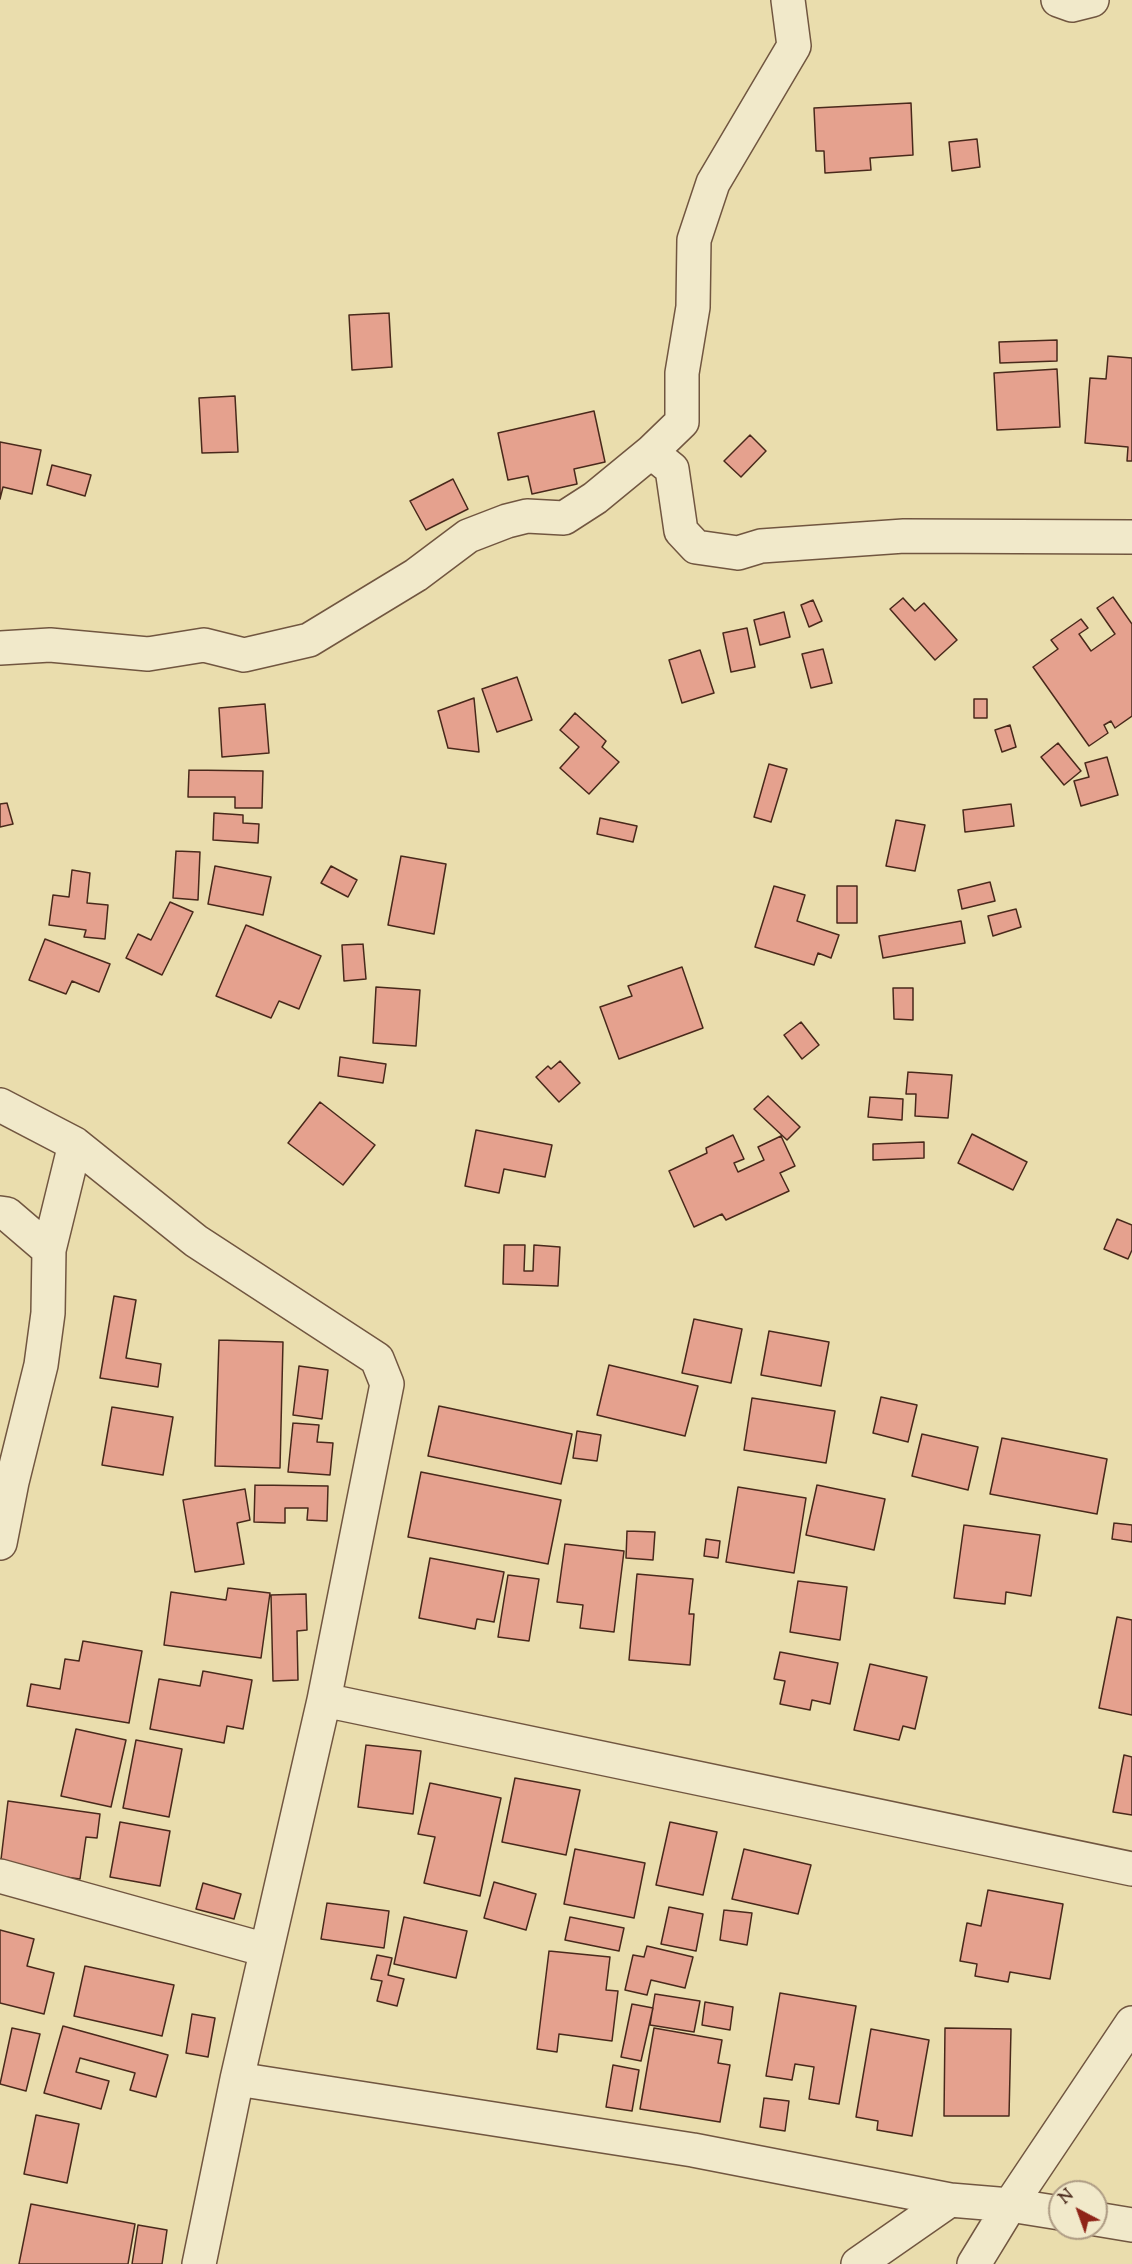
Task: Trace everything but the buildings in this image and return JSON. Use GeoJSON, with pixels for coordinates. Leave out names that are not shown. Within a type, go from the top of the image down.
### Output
{"type":"FeatureCollection","features":[{"type":"Feature","properties":{"kind":"street"},"geometry":{"type":"LineString","coordinates":[[0,648],[50,645],[148,654],[204,645],[244,655],[309,639],[416,576],[468,536],[527,516],[564,518],[595,498],[651,452],[682,422],[682,373],[693,307],[694,240],[714,183],[794,46],[788,0]]}},
{"type":"Feature","properties":{"kind":"street"},"geometry":{"type":"LineString","coordinates":[[1058,0],[1072,5],[1092,0]]}},
{"type":"Feature","properties":{"kind":"street"},"geometry":{"type":"LineString","coordinates":[[651,452],[672,469],[681,531],[696,547],[738,553],[761,546],[904,536],[1132,537]]}},
{"type":"Feature","properties":{"kind":"street"},"geometry":{"type":"LineString","coordinates":[[0,1105],[75,1144],[196,1241],[377,1359],[387,1384],[324,1700],[237,2079],[199,2264]]}},
{"type":"Feature","properties":{"kind":"street"},"geometry":{"type":"LineString","coordinates":[[0,1543],[12,1482],[41,1365],[48,1313],[50,1250],[75,1144]]}},
{"type":"Feature","properties":{"kind":"street"},"geometry":{"type":"LineString","coordinates":[[0,1213],[7,1214],[50,1250]]}},
{"type":"Feature","properties":{"kind":"street"},"geometry":{"type":"LineString","coordinates":[[324,1700],[1132,1869]]}},
{"type":"Feature","properties":{"kind":"street"},"geometry":{"type":"LineString","coordinates":[[0,1876],[266,1950]]}},
{"type":"Feature","properties":{"kind":"street"},"geometry":{"type":"LineString","coordinates":[[974,2264],[1010,2205],[1132,2023]]}},
{"type":"Feature","properties":{"kind":"street"},"geometry":{"type":"LineString","coordinates":[[237,2079],[693,2150],[950,2200],[1048,2211]]}},
{"type":"Feature","properties":{"kind":"street"},"geometry":{"type":"LineString","coordinates":[[858,2264],[950,2200]]}},
{"type":"Feature","properties":{"kind":"street"},"geometry":{"type":"LineString","coordinates":[[1108,2221],[1132,2224]]}}]}
